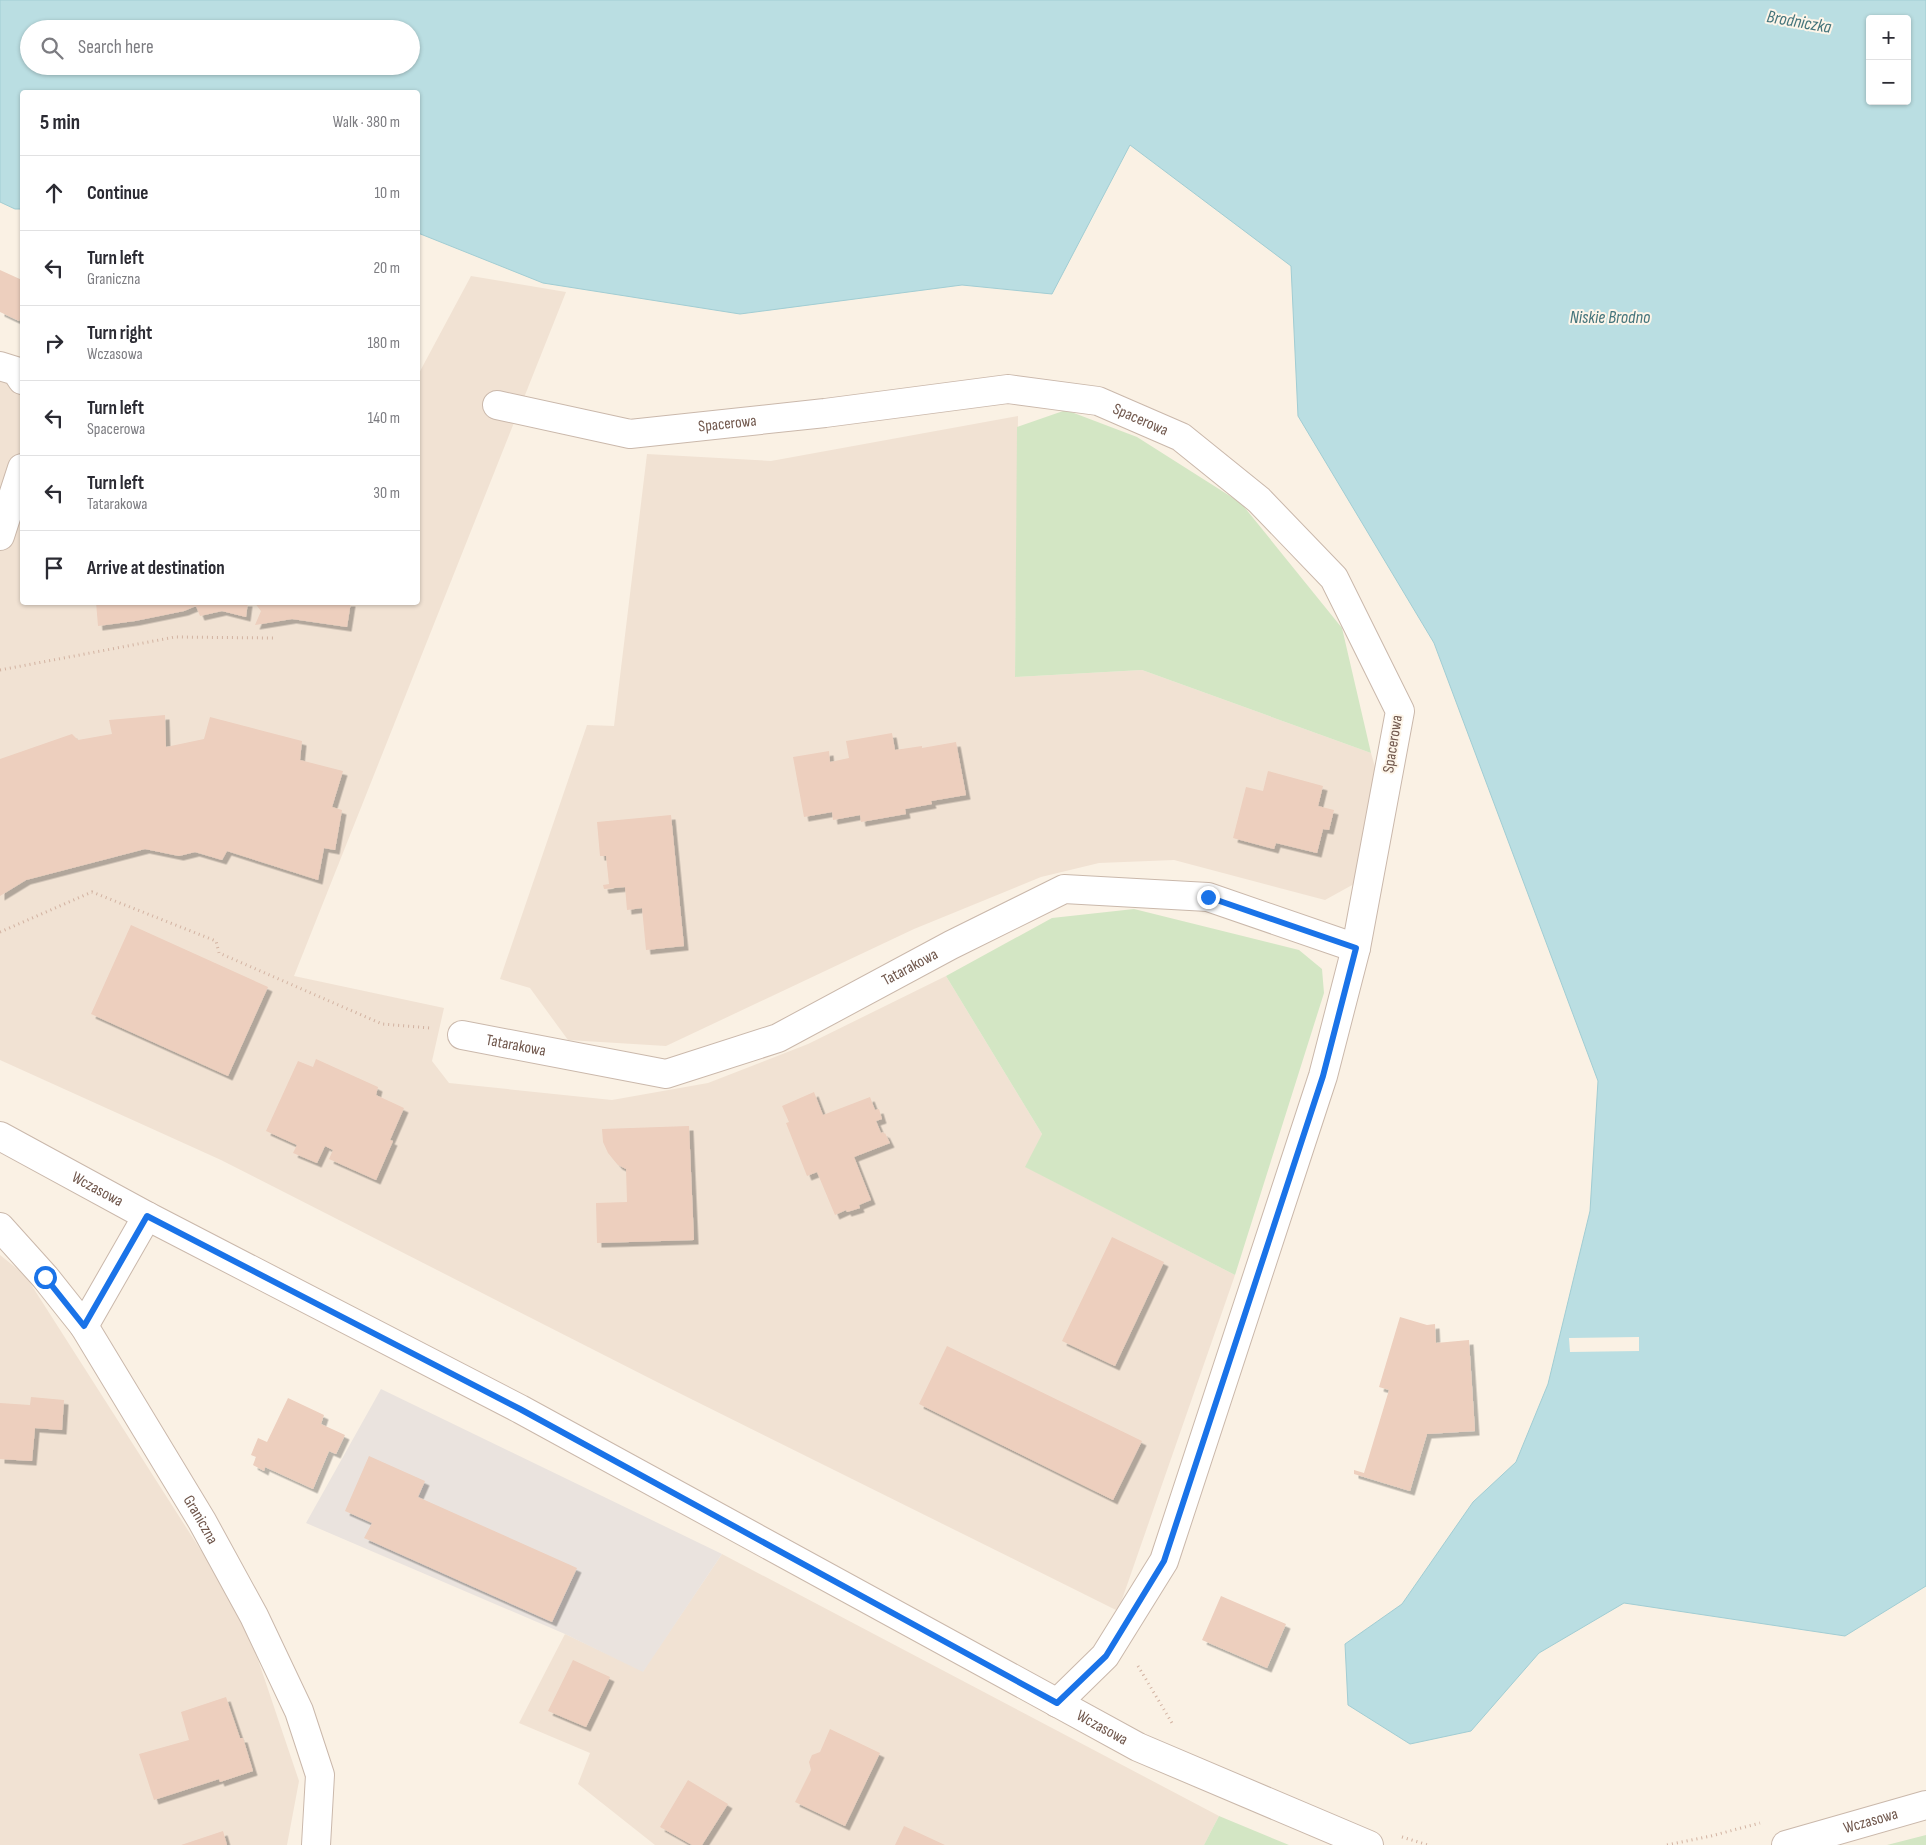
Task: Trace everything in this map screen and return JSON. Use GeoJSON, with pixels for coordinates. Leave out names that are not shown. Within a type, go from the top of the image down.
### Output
{"type":"FeatureCollection","features":[{"type":"Feature","properties":{"kind":"street"},"geometry":{"type":"LineString","coordinates":[[0,366],[16,371],[20,377]]}},
{"type":"Feature","properties":{"kind":"street","name":"Spacerowa"},"geometry":{"type":"LineString","coordinates":[[497,405],[630,434],[826,413],[1008,389],[1098,401],[1182,437],[1259,500],[1334,578],[1400,711],[1356,948],[1323,1076],[1164,1561],[1106,1656],[1057,1703]]}},
{"type":"Feature","properties":{"kind":"street"},"geometry":{"type":"LineString","coordinates":[[0,536],[13,478]]}},
{"type":"Feature","properties":{"kind":"street","name":"Tatarakowa"},"geometry":{"type":"LineString","coordinates":[[462,1034],[666,1074],[778,1038],[951,945],[1064,889],[1208,897],[1356,948]]}},
{"type":"Feature","properties":{"kind":"street","name":"Wczasowa"},"geometry":{"type":"LineString","coordinates":[[0,1136],[147,1216],[520,1409],[1138,1747],[1369,1845]]}},
{"type":"Feature","properties":{"kind":"street"},"geometry":{"type":"LineString","coordinates":[[84,1326],[147,1216]]}},
{"type":"Feature","properties":{"kind":"street","name":"Graniczna"},"geometry":{"type":"LineString","coordinates":[[0,1227],[45,1277],[84,1326],[202,1522],[254,1616],[299,1711],[320,1775],[316,1845]]}},
{"type":"Feature","properties":{"kind":"street","name":"Wczasowa"},"geometry":{"type":"LineString","coordinates":[[1786,1845],[1926,1805]]}},
{"type":"Feature","properties":{"kind":"path"},"geometry":{"type":"LineString","coordinates":[[0,670],[175,637],[273,638]]}},
{"type":"Feature","properties":{"kind":"path"},"geometry":{"type":"LineString","coordinates":[[0,932],[92,892],[216,940],[219,953],[382,1024],[422,1026],[462,1034]]}},
{"type":"Feature","properties":{"kind":"shaded area"},"geometry":{"type":"Polygon","coordinates":[[[471,276],[566,292],[294,976],[444,1008],[432,1061],[449,1083],[612,1100],[708,1083],[808,1044],[946,976],[1042,1134],[1026,1167],[1235,1275],[1118,1611],[657,1382],[221,1160],[0,1060],[0,351],[20,360],[20,605],[420,605],[420,371],[471,276]]]}},
{"type":"Feature","properties":{"kind":"shaded area"},"geometry":{"type":"Polygon","coordinates":[[[1018,416],[1015,677],[1142,670],[1371,753],[1375,767],[1354,884],[1325,900],[1174,860],[1099,863],[1041,877],[914,929],[666,1046],[568,1040],[530,988],[500,979],[587,725],[614,726],[647,454],[771,461],[1018,416]]]}},
{"type":"Feature","properties":{"kind":"shaded area"},"geometry":{"type":"Polygon","coordinates":[[[0,1255],[25,1275],[244,1618],[299,1781],[287,1845],[0,1845],[0,1255]]]}},
{"type":"Feature","properties":{"kind":"shaded area"},"geometry":{"type":"Polygon","coordinates":[[[381,1389],[722,1554],[643,1672],[565,1634],[306,1523],[381,1389]]]}},
{"type":"Feature","properties":{"kind":"shaded area"},"geometry":{"type":"Polygon","coordinates":[[[722,1554],[1219,1816],[1204,1845],[655,1845],[578,1784],[590,1753],[519,1723],[565,1634],[643,1671],[722,1554]]]}},
{"type":"Feature","properties":{"kind":"green space"},"geometry":{"type":"Polygon","coordinates":[[[1066,410],[1137,437],[1241,503],[1342,628],[1371,753],[1142,670],[1015,677],[1017,427],[1066,410]]]}},
{"type":"Feature","properties":{"kind":"green space"},"geometry":{"type":"Polygon","coordinates":[[[1134,909],[1299,950],[1322,969],[1324,993],[1235,1275],[1025,1167],[1042,1134],[946,976],[1052,918],[1134,909]]]}},
{"type":"Feature","properties":{"kind":"green space"},"geometry":{"type":"Polygon","coordinates":[[[1219,1816],[1289,1845],[1204,1845],[1219,1816]]]}},
{"type":"Feature","properties":{"kind":"green space"},"geometry":{"type":"Polygon","coordinates":[[[1926,1835],[1926,1845],[1887,1845],[1926,1835]]]}},
{"type":"Feature","properties":{"kind":"water","name":"Niskie Brodno"},"geometry":{"type":"Polygon","coordinates":[[[0,0],[1926,0],[1926,1586],[1845,1636],[1624,1603],[1539,1653],[1471,1731],[1410,1744],[1348,1705],[1345,1644],[1402,1604],[1473,1502],[1516,1462],[1548,1384],[1590,1211],[1598,1081],[1434,643],[1298,416],[1291,266],[1130,145],[1052,294],[962,285],[740,314],[543,283],[420,234],[420,90],[20,90],[20,209],[15,209],[0,202],[0,0]]]}},
{"type":"Feature","properties":{"kind":"pier"},"geometry":{"type":"Polygon","coordinates":[[[1639,1337],[1639,1351],[1570,1352],[1569,1338],[1639,1337]]]}},
{"type":"Feature","properties":{"kind":"building"},"geometry":{"type":"Polygon","coordinates":[[[0,270],[20,279],[20,319],[19,321],[0,312],[0,270]]]}},
{"type":"Feature","properties":{"kind":"building"},"geometry":{"type":"Polygon","coordinates":[[[96,605],[248,605],[246,617],[222,611],[200,616],[196,606],[184,611],[135,621],[98,626],[96,605]]]}},
{"type":"Feature","properties":{"kind":"building"},"geometry":{"type":"Polygon","coordinates":[[[256,605],[351,605],[347,627],[292,619],[255,625],[261,611],[256,605]]]}},
{"type":"Feature","properties":{"kind":"building"},"geometry":{"type":"Polygon","coordinates":[[[165,715],[166,747],[204,739],[210,717],[302,741],[300,760],[343,771],[332,807],[342,810],[335,850],[324,848],[318,880],[227,851],[222,860],[195,852],[179,856],[145,849],[26,880],[0,896],[0,759],[72,734],[78,740],[112,734],[109,720],[165,715]]]}},
{"type":"Feature","properties":{"kind":"building"},"geometry":{"type":"Polygon","coordinates":[[[892,733],[895,750],[922,746],[922,748],[956,742],[966,795],[931,801],[932,804],[905,809],[906,814],[861,822],[860,815],[833,820],[832,812],[804,817],[793,757],[829,751],[830,762],[849,758],[846,741],[892,733]]]}},
{"type":"Feature","properties":{"kind":"building"},"geometry":{"type":"Polygon","coordinates":[[[1268,771],[1323,786],[1318,806],[1334,810],[1329,830],[1323,829],[1317,853],[1276,843],[1274,849],[1233,838],[1246,787],[1263,791],[1268,771]]]}},
{"type":"Feature","properties":{"kind":"building"},"geometry":{"type":"Polygon","coordinates":[[[671,815],[684,946],[646,950],[642,908],[627,910],[625,887],[604,889],[603,885],[609,884],[606,856],[600,856],[597,822],[671,815]]]}},
{"type":"Feature","properties":{"kind":"building"},"geometry":{"type":"Polygon","coordinates":[[[131,925],[268,987],[228,1076],[91,1014],[131,925]]]}},
{"type":"Feature","properties":{"kind":"building"},"geometry":{"type":"Polygon","coordinates":[[[316,1059],[378,1087],[376,1095],[404,1108],[390,1140],[393,1141],[376,1180],[329,1159],[333,1150],[325,1146],[317,1163],[293,1153],[297,1145],[266,1131],[298,1061],[313,1067],[316,1059]]]}},
{"type":"Feature","properties":{"kind":"building"},"geometry":{"type":"Polygon","coordinates":[[[814,1092],[823,1115],[870,1097],[875,1110],[879,1109],[882,1119],[876,1121],[881,1133],[885,1133],[890,1143],[854,1157],[871,1200],[859,1205],[860,1208],[847,1212],[846,1210],[835,1215],[817,1172],[807,1176],[786,1123],[789,1122],[782,1106],[814,1092]]]}},
{"type":"Feature","properties":{"kind":"building"},"geometry":{"type":"Polygon","coordinates":[[[689,1126],[694,1240],[597,1243],[596,1203],[627,1202],[626,1169],[618,1165],[608,1153],[603,1142],[602,1129],[689,1126]]]}},
{"type":"Feature","properties":{"kind":"building"},"geometry":{"type":"Polygon","coordinates":[[[1112,1237],[1164,1262],[1115,1366],[1062,1341],[1112,1237]]]}},
{"type":"Feature","properties":{"kind":"building"},"geometry":{"type":"Polygon","coordinates":[[[1400,1317],[1427,1325],[1435,1324],[1436,1343],[1469,1340],[1475,1431],[1427,1434],[1410,1491],[1354,1474],[1354,1470],[1364,1473],[1389,1390],[1379,1387],[1400,1317]]]}},
{"type":"Feature","properties":{"kind":"building"},"geometry":{"type":"Polygon","coordinates":[[[947,1346],[1142,1441],[1113,1500],[919,1404],[947,1346]]]}},
{"type":"Feature","properties":{"kind":"building"},"geometry":{"type":"Polygon","coordinates":[[[31,1397],[64,1400],[62,1430],[35,1428],[32,1461],[0,1459],[0,1403],[30,1405],[31,1397]]]}},
{"type":"Feature","properties":{"kind":"building"},"geometry":{"type":"Polygon","coordinates":[[[288,1398],[324,1415],[321,1424],[345,1435],[336,1454],[329,1451],[313,1489],[265,1467],[264,1471],[253,1465],[256,1457],[251,1455],[258,1438],[267,1442],[288,1398]]]}},
{"type":"Feature","properties":{"kind":"building"},"geometry":{"type":"Polygon","coordinates":[[[369,1456],[425,1481],[418,1497],[577,1568],[552,1622],[364,1538],[372,1523],[345,1511],[369,1456]]]}},
{"type":"Feature","properties":{"kind":"building"},"geometry":{"type":"Polygon","coordinates":[[[1221,1596],[1286,1624],[1267,1668],[1202,1640],[1221,1596]]]}},
{"type":"Feature","properties":{"kind":"building"},"geometry":{"type":"Polygon","coordinates":[[[573,1660],[610,1677],[586,1727],[548,1711],[573,1660]]]}},
{"type":"Feature","properties":{"kind":"building"},"geometry":{"type":"Polygon","coordinates":[[[226,1697],[240,1738],[243,1738],[253,1771],[220,1782],[219,1779],[154,1800],[139,1754],[189,1740],[181,1712],[226,1697]]]}},
{"type":"Feature","properties":{"kind":"building"},"geometry":{"type":"Polygon","coordinates":[[[830,1729],[880,1753],[845,1826],[795,1802],[811,1770],[809,1762],[812,1755],[820,1752],[830,1729]]]}},
{"type":"Feature","properties":{"kind":"building"},"geometry":{"type":"Polygon","coordinates":[[[688,1780],[728,1804],[702,1845],[692,1845],[660,1827],[688,1780]]]}},
{"type":"Feature","properties":{"kind":"building"},"geometry":{"type":"Polygon","coordinates":[[[904,1826],[945,1845],[895,1845],[904,1826]]]}},
{"type":"Feature","properties":{"kind":"building"},"geometry":{"type":"Polygon","coordinates":[[[223,1831],[227,1845],[181,1845],[223,1831]]]}},
{"type":"Feature","properties":{"kind":"route"},"geometry":{"type":"LineString","coordinates":[[45,1277],[84,1326],[147,1216],[520,1409],[1057,1703],[1106,1656],[1164,1561],[1323,1076],[1356,948],[1208,897]]}},
{"type":"Feature","properties":{"kind":"water label","name":"Brodniczka"},"geometry":{"type":"Point","coordinates":[1799,22]}}]}
